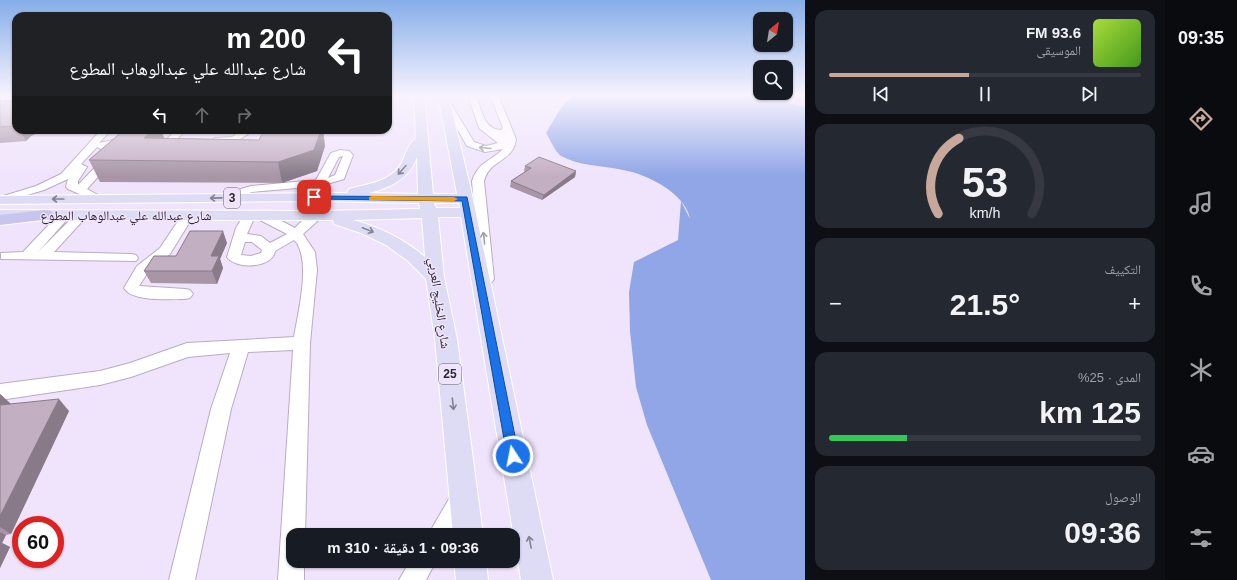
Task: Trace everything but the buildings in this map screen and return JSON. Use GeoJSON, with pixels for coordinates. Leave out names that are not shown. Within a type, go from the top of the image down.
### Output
{"type":"FeatureCollection","features":[{"type":"Feature","properties":{"kind":"highway"},"geometry":{"type":"LineString","coordinates":[[0,220],[45,215]]}},
{"type":"Feature","properties":{"kind":"main road","name":"شارع الخليج العربي"},"geometry":{"type":"LineString","coordinates":[[420,122],[435,277],[446,339],[467,528]]}},
{"type":"Feature","properties":{"kind":"main road"},"geometry":{"type":"LineString","coordinates":[[449,122],[466,205],[537,580]]}},
{"type":"Feature","properties":{"kind":"main road"},"geometry":{"type":"LineString","coordinates":[[314,197],[364,190],[392,179],[404,169],[412,148],[422,139]]}},
{"type":"Feature","properties":{"kind":"main road","name":"شارع عبدالله علي عبدالوهاب المطوع"},"geometry":{"type":"LineString","coordinates":[[1,205],[99,199],[314,197],[428,206]]}},
{"type":"Feature","properties":{"kind":"main road","name":"شارع عبدالله علي عبدالوهاب المطوع"},"geometry":{"type":"LineString","coordinates":[[1,205],[45,215],[317,216],[428,206],[466,205]]}},
{"type":"Feature","properties":{"kind":"main road"},"geometry":{"type":"LineString","coordinates":[[317,216],[362,227],[389,240],[414,256],[435,277]]}},
{"type":"Feature","properties":{"kind":"main road"},"geometry":{"type":"LineString","coordinates":[[471,568],[472,580]]}},
{"type":"Feature","properties":{"kind":"street"},"geometry":{"type":"LineString","coordinates":[[458,122],[470,144],[485,149],[500,147],[503,140],[483,127],[481,122]]}},
{"type":"Feature","properties":{"kind":"street"},"geometry":{"type":"LineString","coordinates":[[489,332],[485,250],[478,181],[484,167],[505,154],[510,147],[512,141],[506,122]]}},
{"type":"Feature","properties":{"kind":"street"},"geometry":{"type":"LineString","coordinates":[[490,132],[502,133],[506,132],[508,128]]}},
{"type":"Feature","properties":{"kind":"street"},"geometry":{"type":"LineString","coordinates":[[1,205],[64,176],[109,134]]}},
{"type":"Feature","properties":{"kind":"street"},"geometry":{"type":"LineString","coordinates":[[99,199],[72,187],[72,181],[110,134]]}},
{"type":"Feature","properties":{"kind":"street"},"geometry":{"type":"LineString","coordinates":[[116,134],[130,140]]}},
{"type":"Feature","properties":{"kind":"street"},"geometry":{"type":"LineString","coordinates":[[175,134],[167,140],[185,140]]}},
{"type":"Feature","properties":{"kind":"street"},"geometry":{"type":"LineString","coordinates":[[206,141],[234,140],[243,134]]}},
{"type":"Feature","properties":{"kind":"street"},"geometry":{"type":"LineString","coordinates":[[101,146],[130,140]]}},
{"type":"Feature","properties":{"kind":"street"},"geometry":{"type":"LineString","coordinates":[[79,191],[111,157],[130,140]]}},
{"type":"Feature","properties":{"kind":"street"},"geometry":{"type":"LineString","coordinates":[[240,198],[244,191],[251,189],[320,183]]}},
{"type":"Feature","properties":{"kind":"street"},"geometry":{"type":"LineString","coordinates":[[27,256],[65,215]]}},
{"type":"Feature","properties":{"kind":"street"},"geometry":{"type":"LineString","coordinates":[[43,256],[82,215]]}},
{"type":"Feature","properties":{"kind":"street"},"geometry":{"type":"LineString","coordinates":[[185,294],[137,292],[131,288],[145,266],[165,250],[188,215]]}},
{"type":"Feature","properties":{"kind":"street"},"geometry":{"type":"LineString","coordinates":[[269,248],[268,255],[260,260],[237,260],[233,256],[242,228],[255,216],[280,224],[296,234],[306,247],[309,262],[302,343],[291,580]]}},
{"type":"Feature","properties":{"kind":"street"},"geometry":{"type":"LineString","coordinates":[[269,248],[296,234],[307,222],[317,216]]}},
{"type":"Feature","properties":{"kind":"street"},"geometry":{"type":"LineString","coordinates":[[240,237],[256,239],[269,248]]}},
{"type":"Feature","properties":{"kind":"street"},"geometry":{"type":"LineString","coordinates":[[6,256],[131,258]]}},
{"type":"Feature","properties":{"kind":"street"},"geometry":{"type":"LineString","coordinates":[[0,392],[100,378],[132,370],[188,350],[217,346],[302,343]]}},
{"type":"Feature","properties":{"kind":"street"},"geometry":{"type":"LineString","coordinates":[[182,580],[221,409],[241,346]]}},
{"type":"Feature","properties":{"kind":"street"},"geometry":{"type":"LineString","coordinates":[[444,528],[464,496]]}},
{"type":"Feature","properties":{"kind":"street"},"geometry":{"type":"LineString","coordinates":[[412,580],[420,568]]}},
{"type":"Feature","properties":{"kind":"water"},"geometry":{"type":"Polygon","coordinates":[[[553,122],[805,122],[805,580],[711,580],[647,425],[636,387],[630,331],[629,292],[634,262],[678,240],[681,201],[662,185],[641,175],[626,170],[575,162],[561,156],[555,149],[546,133],[553,122]],[[681,201],[690,219],[689,215],[681,201]]]}},
{"type":"Feature","properties":{"kind":"slow traffic"},"geometry":{"type":"LineString","coordinates":[[372,198],[454,199]]}},
{"type":"Feature","properties":{"kind":"route"},"geometry":{"type":"LineString","coordinates":[[314,197],[465,199],[513,456]]}}]}
